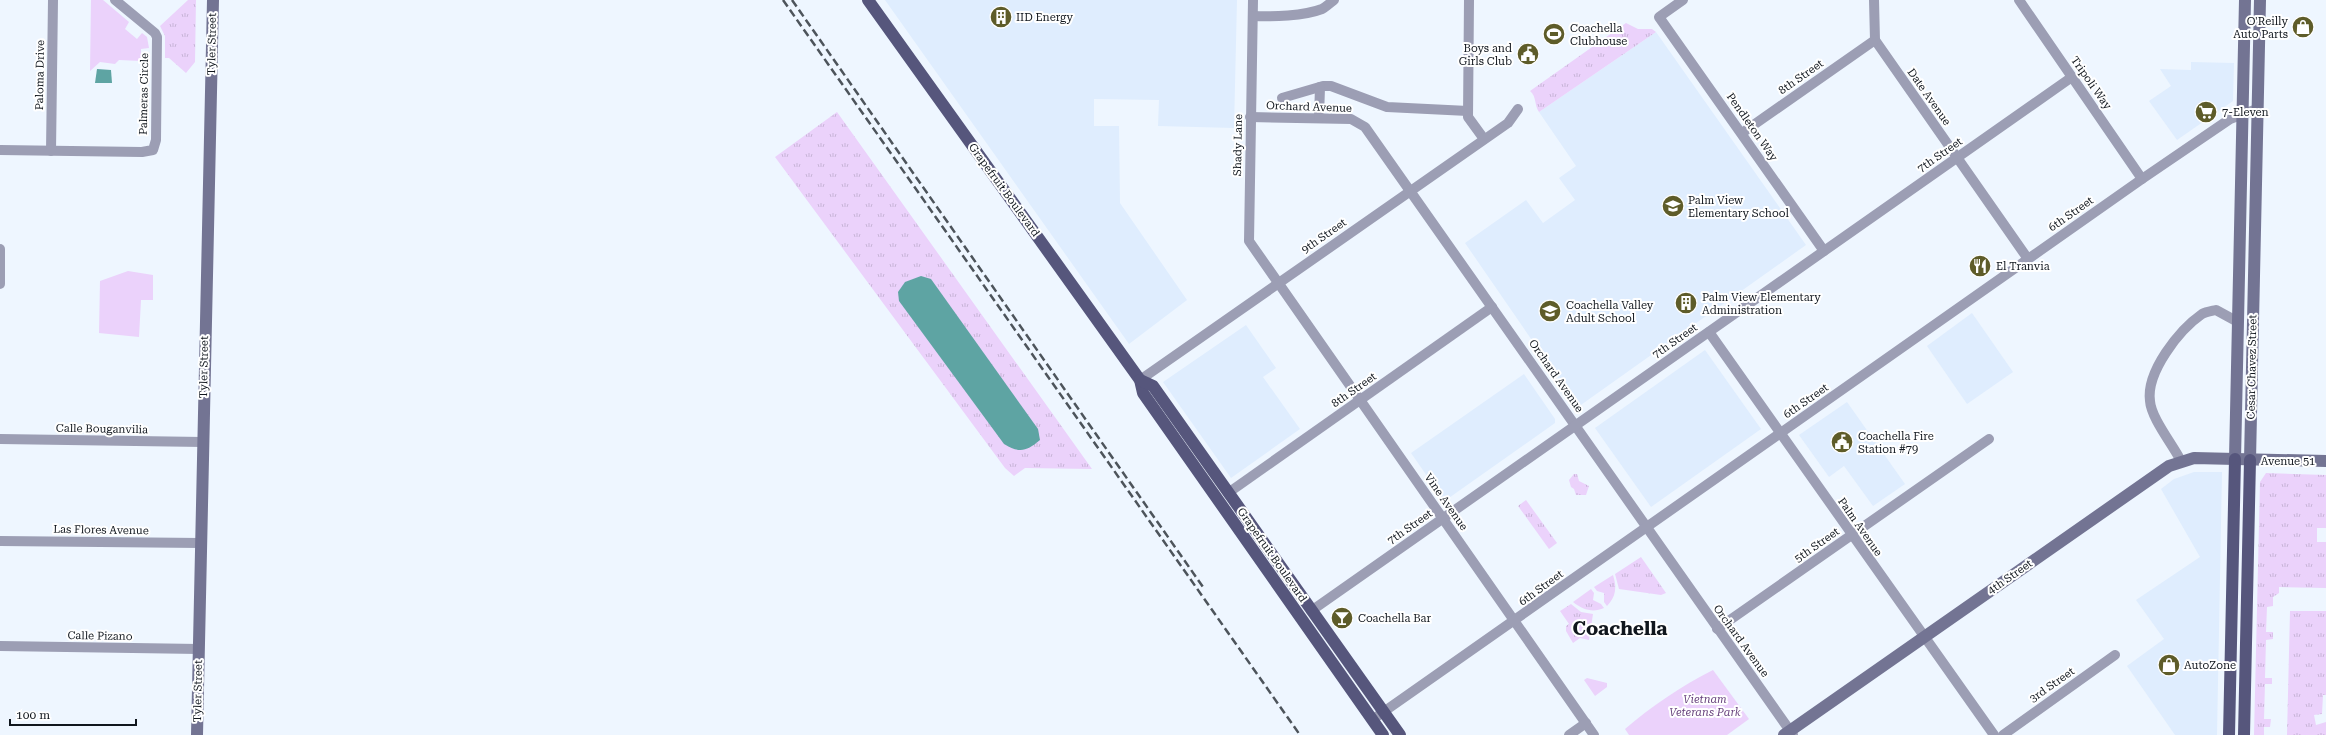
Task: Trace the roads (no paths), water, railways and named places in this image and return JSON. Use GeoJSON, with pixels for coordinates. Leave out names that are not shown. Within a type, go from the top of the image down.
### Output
{"type":"FeatureCollection","features":[{"type":"Feature","properties":{"kind":"main road","name":"Grapefruit Boulevard"},"geometry":{"type":"LineString","coordinates":[[868,0],[1140,380],[1143,393],[1383,735]]}},
{"type":"Feature","properties":{"kind":"main road","name":"Grapefruit Boulevard"},"geometry":{"type":"LineString","coordinates":[[1140,380],[1153,386],[1400,735]]}},
{"type":"Feature","properties":{"kind":"main road","name":"Cesar Chavez Street"},"geometry":{"type":"LineString","coordinates":[[2229,735],[2235,459]]}},
{"type":"Feature","properties":{"kind":"main road","name":"Cesar Chavez Street"},"geometry":{"type":"LineString","coordinates":[[2244,735],[2250,460]]}},
{"type":"Feature","properties":{"kind":"street","name":"Paloma Drive"},"geometry":{"type":"LineString","coordinates":[[51,151],[53,0]]}},
{"type":"Feature","properties":{"kind":"street","name":"Palmeras Circle"},"geometry":{"type":"LineString","coordinates":[[0,150],[149,152],[153,150],[155,146],[157,37],[155,33],[115,0]]}},
{"type":"Feature","properties":{"kind":"street","name":"Tyler Street"},"geometry":{"type":"LineString","coordinates":[[197,735],[213,0]]}},
{"type":"Feature","properties":{"kind":"street","name":"Shady Lane"},"geometry":{"type":"LineString","coordinates":[[1253,0],[1248,237],[1250,244],[1277,283]]}},
{"type":"Feature","properties":{"kind":"street"},"geometry":{"type":"LineString","coordinates":[[1253,16],[1268,16],[1314,11],[1323,9],[1334,0]]}},
{"type":"Feature","properties":{"kind":"street"},"geometry":{"type":"LineString","coordinates":[[1469,0],[1468,116],[1484,139]]}},
{"type":"Feature","properties":{"kind":"street","name":"Pendleton Way"},"geometry":{"type":"LineString","coordinates":[[1683,0],[1659,17],[1824,251]]}},
{"type":"Feature","properties":{"kind":"street"},"geometry":{"type":"LineString","coordinates":[[1874,0],[1875,40]]}},
{"type":"Feature","properties":{"kind":"street","name":"Tripoli Way"},"geometry":{"type":"LineString","coordinates":[[2019,0],[2142,179]]}},
{"type":"Feature","properties":{"kind":"street","name":"Cesar Chavez Street"},"geometry":{"type":"LineString","coordinates":[[2235,459],[2245,0]]}},
{"type":"Feature","properties":{"kind":"street"},"geometry":{"type":"LineString","coordinates":[[2253,0],[2252,25],[2259,45]]}},
{"type":"Feature","properties":{"kind":"street","name":"Cesar Chavez Street"},"geometry":{"type":"LineString","coordinates":[[2250,460],[2260,0]]}},
{"type":"Feature","properties":{"kind":"street","name":"8th Street"},"geometry":{"type":"LineString","coordinates":[[1742,133],[1875,40]]}},
{"type":"Feature","properties":{"kind":"street","name":"Date Avenue"},"geometry":{"type":"LineString","coordinates":[[1875,40],[2028,259]]}},
{"type":"Feature","properties":{"kind":"street","name":"7th Street"},"geometry":{"type":"LineString","coordinates":[[1311,611],[2072,77]]}},
{"type":"Feature","properties":{"kind":"street"},"geometry":{"type":"LineString","coordinates":[[1282,98],[1320,86],[1331,86],[1387,107],[1468,111]]}},
{"type":"Feature","properties":{"kind":"street"},"geometry":{"type":"LineString","coordinates":[[1318,118],[1320,86]]}},
{"type":"Feature","properties":{"kind":"street","name":"9th Street"},"geometry":{"type":"LineString","coordinates":[[1140,380],[1508,123],[1518,109]]}},
{"type":"Feature","properties":{"kind":"street","name":"6th Street"},"geometry":{"type":"LineString","coordinates":[[1372,720],[1515,621],[2142,179],[2230,119],[2257,109]]}},
{"type":"Feature","properties":{"kind":"street","name":"Orchard Avenue"},"geometry":{"type":"LineString","coordinates":[[1250,117],[1351,119],[1362,124],[1576,425],[1789,734]]}},
{"type":"Feature","properties":{"kind":"street"},"geometry":{"type":"LineString","coordinates":[[0,249],[0,284]]}},
{"type":"Feature","properties":{"kind":"street","name":"Vine Avenue"},"geometry":{"type":"LineString","coordinates":[[1277,283],[1594,735]]}},
{"type":"Feature","properties":{"kind":"street","name":"8th Street"},"geometry":{"type":"LineString","coordinates":[[1228,492],[1360,401],[1492,307]]}},
{"type":"Feature","properties":{"kind":"street"},"geometry":{"type":"LineString","coordinates":[[2182,461],[2153,413],[2150,402],[2156,369],[2171,346],[2189,325],[2203,313],[2216,310],[2238,322]]}},
{"type":"Feature","properties":{"kind":"street","name":"Palm Avenue"},"geometry":{"type":"LineString","coordinates":[[1708,332],[1851,536],[1994,735]]}},
{"type":"Feature","properties":{"kind":"street","name":"Calle Bouganvilia"},"geometry":{"type":"LineString","coordinates":[[0,439],[203,442]]}},
{"type":"Feature","properties":{"kind":"street","name":"5th Street"},"geometry":{"type":"LineString","coordinates":[[1718,629],[1989,439]]}},
{"type":"Feature","properties":{"kind":"street","name":"4th Street"},"geometry":{"type":"LineString","coordinates":[[1789,734],[2164,469],[2182,461],[2194,458],[2250,460]]}},
{"type":"Feature","properties":{"kind":"street","name":"Avenue 51"},"geometry":{"type":"LineString","coordinates":[[2250,460],[2326,461]]}},
{"type":"Feature","properties":{"kind":"street","name":"Las Flores Avenue"},"geometry":{"type":"LineString","coordinates":[[0,541],[201,543]]}},
{"type":"Feature","properties":{"kind":"street","name":"Calle Pizano"},"geometry":{"type":"LineString","coordinates":[[0,646],[199,649]]}},
{"type":"Feature","properties":{"kind":"street","name":"3rd Street"},"geometry":{"type":"LineString","coordinates":[[2003,735],[2115,655]]}},
{"type":"Feature","properties":{"kind":"street"},"geometry":{"type":"LineString","coordinates":[[1569,735],[1586,723]]}},
{"type":"Feature","properties":{"kind":"railway"},"geometry":{"type":"LineString","coordinates":[[783,0],[1300,735]]}},
{"type":"Feature","properties":{"kind":"railway"},"geometry":{"type":"LineString","coordinates":[[792,0],[1203,587]]}},
{"type":"Feature","properties":{"kind":"place","name":"IID Energy"},"geometry":{"type":"Point","coordinates":[1001,17]}},
{"type":"Feature","properties":{"kind":"place","name":"O'Reilly Auto Parts"},"geometry":{"type":"Point","coordinates":[2303,27]}},
{"type":"Feature","properties":{"kind":"place","name":"Coachella Clubhouse"},"geometry":{"type":"Point","coordinates":[1554,34]}},
{"type":"Feature","properties":{"kind":"place","name":"Boys and Girls Club"},"geometry":{"type":"Point","coordinates":[1528,54]}},
{"type":"Feature","properties":{"kind":"place","name":"7-Eleven"},"geometry":{"type":"Point","coordinates":[2206,112]}},
{"type":"Feature","properties":{"kind":"place","name":"Palm View Elementary School"},"geometry":{"type":"Point","coordinates":[1673,206]}},
{"type":"Feature","properties":{"kind":"place","name":"El Tranvia"},"geometry":{"type":"Point","coordinates":[1980,266]}},
{"type":"Feature","properties":{"kind":"place","name":"Palm View Elementary Administration"},"geometry":{"type":"Point","coordinates":[1686,303]}},
{"type":"Feature","properties":{"kind":"place","name":"Coachella Valley Adult School"},"geometry":{"type":"Point","coordinates":[1550,311]}},
{"type":"Feature","properties":{"kind":"place","name":"Coachella Fire Station #79"},"geometry":{"type":"Point","coordinates":[1842,442]}},
{"type":"Feature","properties":{"kind":"place","name":"Coachella Bar"},"geometry":{"type":"Point","coordinates":[1342,618]}},
{"type":"Feature","properties":{"kind":"place","name":"AutoZone"},"geometry":{"type":"Point","coordinates":[2169,665]}},
{"type":"Feature","properties":{"kind":"district","name":"Coachella"},"geometry":{"type":"Point","coordinates":[1620,628]}},
{"type":"Feature","properties":{"kind":"park label","name":"Vietnam Veterans Park"},"geometry":{"type":"Point","coordinates":[1705,705]}}]}
